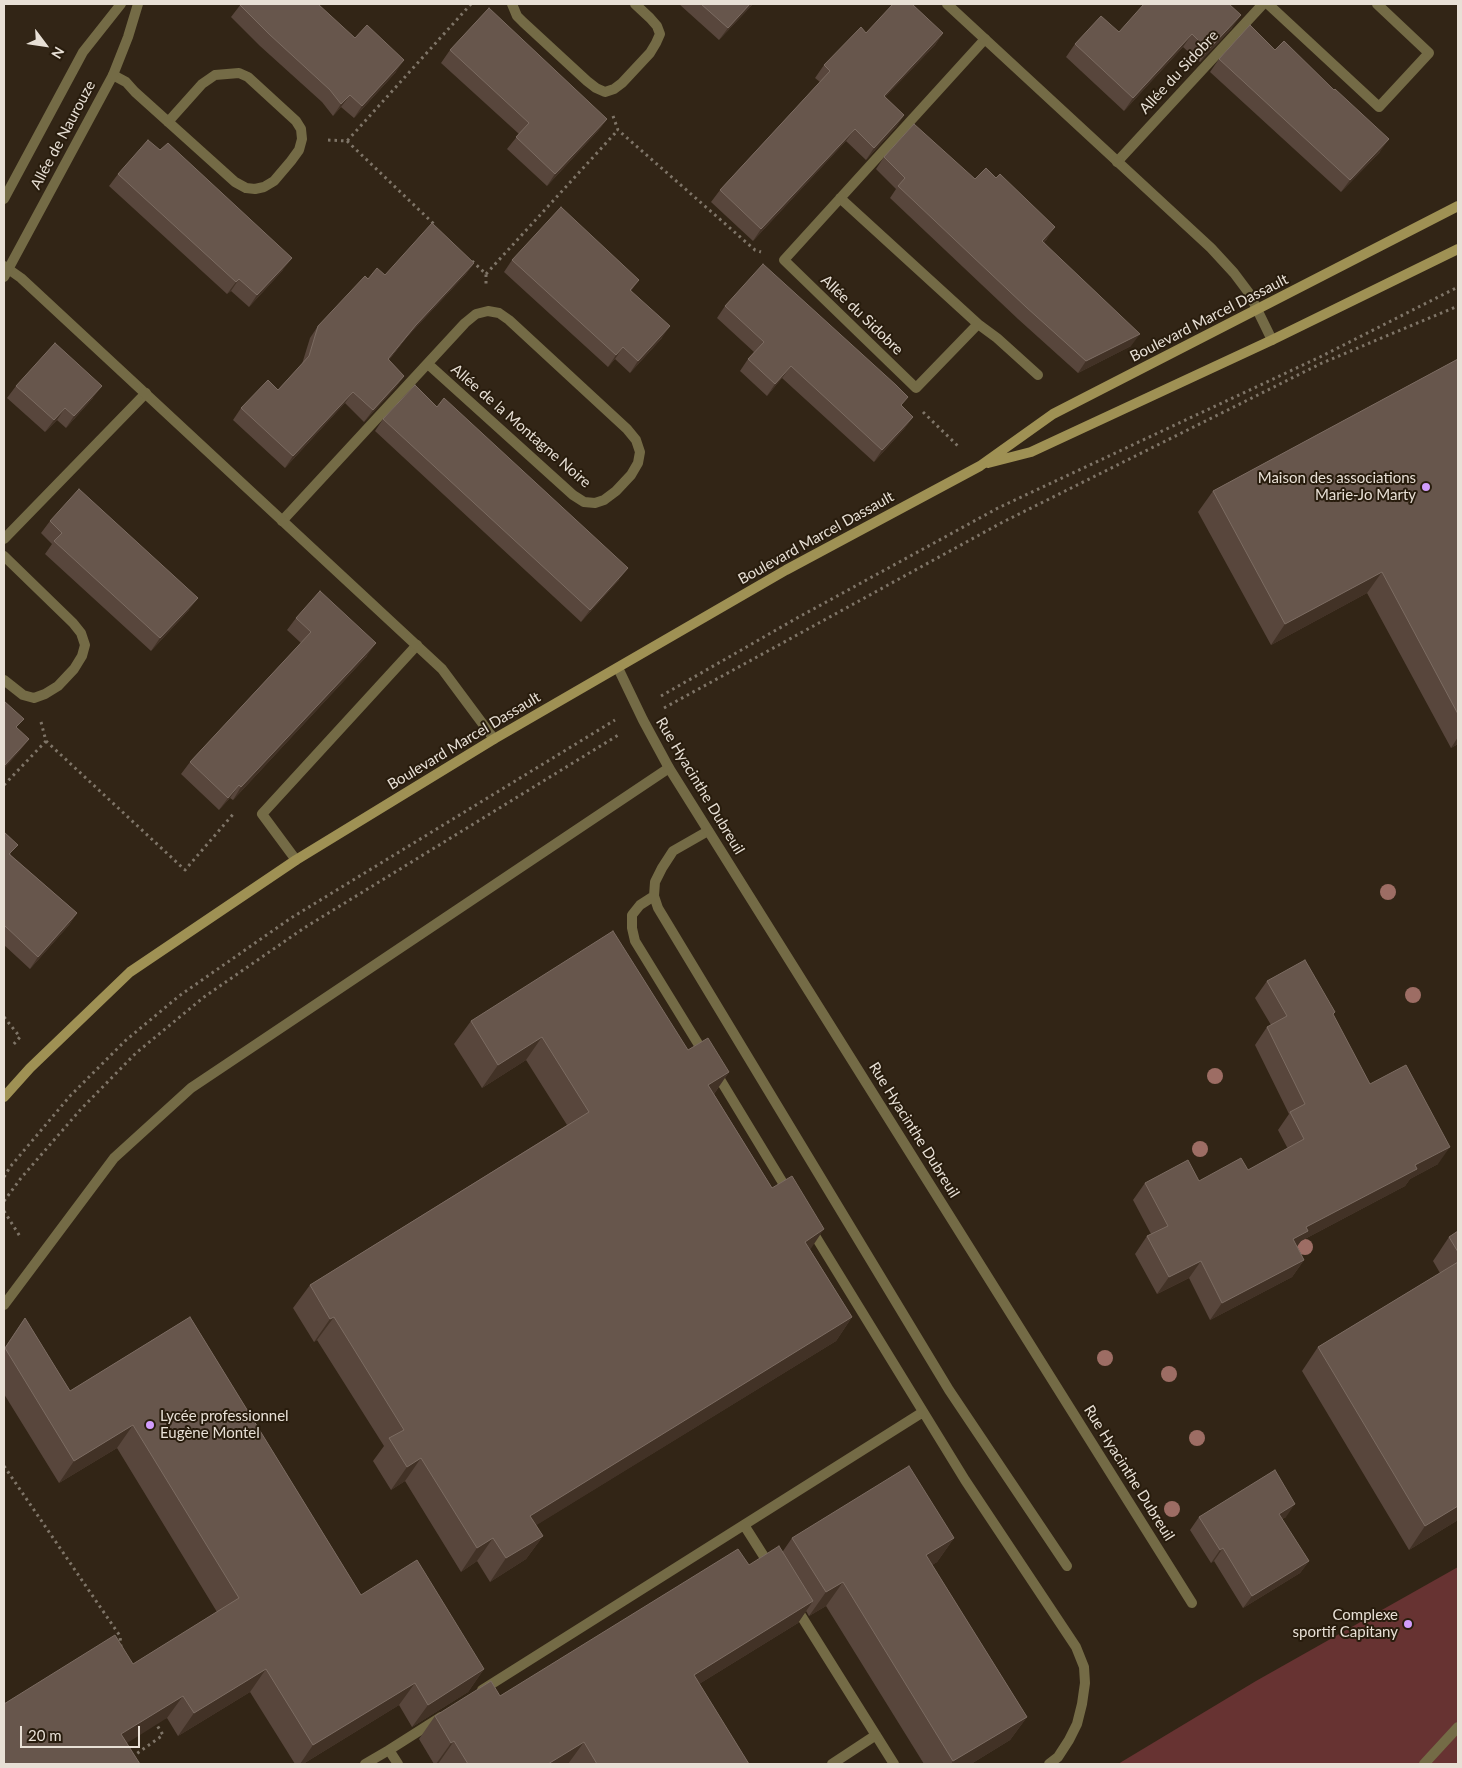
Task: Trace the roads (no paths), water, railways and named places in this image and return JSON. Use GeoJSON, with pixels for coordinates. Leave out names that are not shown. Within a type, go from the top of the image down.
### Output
{"type":"FeatureCollection","features":[{"type":"Feature","properties":{"kind":"main road","name":"Boulevard Marcel Dassault"},"geometry":{"type":"LineString","coordinates":[[4,1097],[30,1068],[130,972],[296,860],[494,739],[786,570],[980,466],[1052,414],[1458,206]]}},
{"type":"Feature","properties":{"kind":"main road","name":"Boulevard Marcel Dassault"},"geometry":{"type":"LineString","coordinates":[[980,466],[1031,452],[1272,340],[1458,249]]}},
{"type":"Feature","properties":{"kind":"street","name":"Allée de Naurouze"},"geometry":{"type":"LineString","coordinates":[[4,199],[83,52],[121,4]]}},
{"type":"Feature","properties":{"kind":"street","name":"Allée de Naurouze"},"geometry":{"type":"LineString","coordinates":[[5,271],[113,75],[128,37],[138,4]]}},
{"type":"Feature","properties":{"kind":"street"},"geometry":{"type":"LineString","coordinates":[[512,4],[517,16],[523,22],[588,82],[604,92],[614,89],[622,83],[650,53],[660,34],[657,26],[635,4]]}},
{"type":"Feature","properties":{"kind":"street"},"geometry":{"type":"LineString","coordinates":[[947,4],[1212,248],[1249,293],[1272,340]]}},
{"type":"Feature","properties":{"kind":"street","name":"Allée du Sidobre"},"geometry":{"type":"LineString","coordinates":[[1117,162],[1263,4]]}},
{"type":"Feature","properties":{"kind":"street"},"geometry":{"type":"LineString","coordinates":[[1268,4],[1379,107],[1429,53],[1377,4]]}},
{"type":"Feature","properties":{"kind":"street"},"geometry":{"type":"LineString","coordinates":[[985,39],[840,198],[978,324],[998,338],[1038,375]]}},
{"type":"Feature","properties":{"kind":"street"},"geometry":{"type":"LineString","coordinates":[[113,75],[126,82],[168,122],[235,182],[246,188],[264,187],[274,180],[291,162],[299,150],[302,138],[301,129],[296,122],[248,77],[239,73],[215,75],[202,84],[168,122]]}},
{"type":"Feature","properties":{"kind":"street","name":"Allée du Sidobre"},"geometry":{"type":"LineString","coordinates":[[840,198],[784,260],[916,388],[978,324]]}},
{"type":"Feature","properties":{"kind":"street"},"geometry":{"type":"LineString","coordinates":[[5,271],[21,278],[417,645],[442,669],[494,739]]}},
{"type":"Feature","properties":{"kind":"street","name":"Allée de la Montagne Noire"},"geometry":{"type":"LineString","coordinates":[[282,520],[465,323],[476,314],[488,311],[498,313],[509,320],[627,429],[636,440],[640,452],[638,463],[631,475],[616,491],[604,500],[595,503],[584,502],[573,495],[428,364]]}},
{"type":"Feature","properties":{"kind":"street"},"geometry":{"type":"LineString","coordinates":[[4,539],[146,393]]}},
{"type":"Feature","properties":{"kind":"street"},"geometry":{"type":"LineString","coordinates":[[4,556],[73,623],[81,633],[85,645],[82,656],[74,669],[58,686],[45,694],[34,698],[23,695],[4,680]]}},
{"type":"Feature","properties":{"kind":"street"},"geometry":{"type":"LineString","coordinates":[[296,860],[262,814],[417,645]]}},
{"type":"Feature","properties":{"kind":"street","name":"Rue Hyacinthe Dubreuil"},"geometry":{"type":"LineString","coordinates":[[618,668],[669,768],[1192,1603]]}},
{"type":"Feature","properties":{"kind":"street"},"geometry":{"type":"LineString","coordinates":[[4,1305],[114,1158],[192,1088],[669,768]]}},
{"type":"Feature","properties":{"kind":"street"},"geometry":{"type":"LineString","coordinates":[[708,831],[673,851],[655,882],[654,896],[658,908],[949,1390],[1067,1566]]}},
{"type":"Feature","properties":{"kind":"street"},"geometry":{"type":"LineString","coordinates":[[654,896],[640,906],[632,915],[635,941],[795,1202]]}},
{"type":"Feature","properties":{"kind":"street"},"geometry":{"type":"LineString","coordinates":[[805,1218],[965,1480],[1076,1646],[1084,1667],[1085,1683],[1077,1724],[1058,1757],[1049,1764]]}},
{"type":"Feature","properties":{"kind":"street"},"geometry":{"type":"LineString","coordinates":[[471,1698],[923,1412]]}},
{"type":"Feature","properties":{"kind":"street"},"geometry":{"type":"LineString","coordinates":[[744,1525],[775,1575]]}},
{"type":"Feature","properties":{"kind":"street"},"geometry":{"type":"LineString","coordinates":[[791,1601],[894,1764]]}},
{"type":"Feature","properties":{"kind":"street"},"geometry":{"type":"LineString","coordinates":[[365,1764],[446,1713]]}},
{"type":"Feature","properties":{"kind":"street"},"geometry":{"type":"LineString","coordinates":[[1424,1764],[1458,1727]]}},
{"type":"Feature","properties":{"kind":"street"},"geometry":{"type":"LineString","coordinates":[[832,1764],[876,1735]]}},
{"type":"Feature","properties":{"kind":"street"},"geometry":{"type":"LineString","coordinates":[[389,1750],[398,1764]]}},
{"type":"Feature","properties":{"kind":"place","name":"Maison des associations Marie-Jo Marty"},"geometry":{"type":"Point","coordinates":[1426,487]}},
{"type":"Feature","properties":{"kind":"place","name":"Lycée professionnel Eugène Montel"},"geometry":{"type":"Point","coordinates":[150,1425]}},
{"type":"Feature","properties":{"kind":"place","name":"Complexe sportif Capitany"},"geometry":{"type":"Point","coordinates":[1408,1624]}}]}
